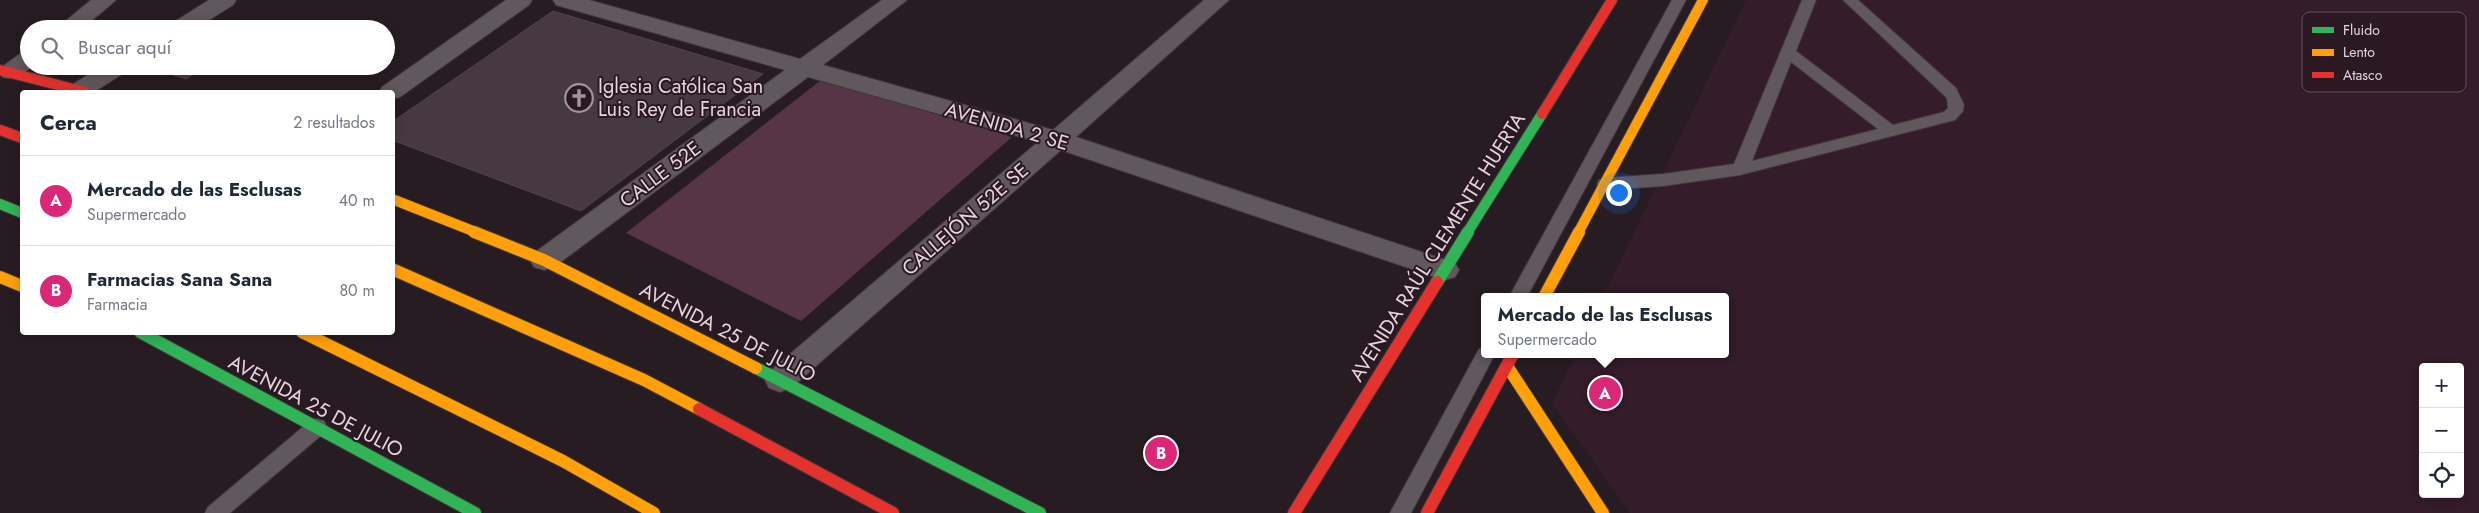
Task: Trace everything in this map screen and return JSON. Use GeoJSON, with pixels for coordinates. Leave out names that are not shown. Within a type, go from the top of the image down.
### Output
{"type":"FeatureCollection","features":[{"type":"Feature","properties":{"kind":"main road","name":"AVENIDA RAÚL CLEMENTE HUERTA"},"geometry":{"type":"LineString","coordinates":[[1294,513],[1612,0]]}},
{"type":"Feature","properties":{"kind":"main road"},"geometry":{"type":"LineString","coordinates":[[1546,293],[1703,0]]}},
{"type":"Feature","properties":{"kind":"main road"},"geometry":{"type":"LineString","coordinates":[[35,75],[76,90]]}},
{"type":"Feature","properties":{"kind":"main road"},"geometry":{"type":"LineString","coordinates":[[0,130],[20,137]]}},
{"type":"Feature","properties":{"kind":"main road","name":"AVENIDA 25 DE JULIO"},"geometry":{"type":"LineString","coordinates":[[395,200],[544,260],[1040,513]]}},
{"type":"Feature","properties":{"kind":"main road"},"geometry":{"type":"LineString","coordinates":[[0,204],[20,212]]}},
{"type":"Feature","properties":{"kind":"main road"},"geometry":{"type":"LineString","coordinates":[[395,270],[644,380],[893,513]]}},
{"type":"Feature","properties":{"kind":"main road"},"geometry":{"type":"LineString","coordinates":[[0,277],[20,285]]}},
{"type":"Feature","properties":{"kind":"main road","name":"AVENIDA 25 DE JULIO"},"geometry":{"type":"LineString","coordinates":[[146,335],[475,513]]}},
{"type":"Feature","properties":{"kind":"main road"},"geometry":{"type":"LineString","coordinates":[[308,335],[562,460],[654,513]]}},
{"type":"Feature","properties":{"kind":"main road"},"geometry":{"type":"LineString","coordinates":[[1427,513],[1512,358]]}},
{"type":"Feature","properties":{"kind":"main road"},"geometry":{"type":"LineString","coordinates":[[1507,366],[1603,513]]}},
{"type":"Feature","properties":{"kind":"street"},"geometry":{"type":"LineString","coordinates":[[79,20],[105,0]]}},
{"type":"Feature","properties":{"kind":"street"},"geometry":{"type":"LineString","coordinates":[[193,20],[225,0]]}},
{"type":"Feature","properties":{"kind":"street"},"geometry":{"type":"LineString","coordinates":[[394,90],[521,0]]}},
{"type":"Feature","properties":{"kind":"street","name":"AVENIDA 2 SE"},"geometry":{"type":"LineString","coordinates":[[564,0],[1056,139],[1445,270]]}},
{"type":"Feature","properties":{"kind":"street","name":"CALLE 52E"},"geometry":{"type":"LineString","coordinates":[[544,260],[896,0]]}},
{"type":"Feature","properties":{"kind":"street","name":"CALLEJÓN 52E SE"},"geometry":{"type":"LineString","coordinates":[[780,380],[1218,0]]}},
{"type":"Feature","properties":{"kind":"street"},"geometry":{"type":"LineString","coordinates":[[85,90],[106,75]]}},
{"type":"Feature","properties":{"kind":"lane"},"geometry":{"type":"LineString","coordinates":[[1520,293],[1679,0]]}},
{"type":"Feature","properties":{"kind":"lane"},"geometry":{"type":"LineString","coordinates":[[1740,169],[1809,0]]}},
{"type":"Feature","properties":{"kind":"lane"},"geometry":{"type":"LineString","coordinates":[[1605,184],[1664,180],[1740,169],[1949,116],[1955,112],[1957,106],[1956,98],[1951,91],[1850,0]]}},
{"type":"Feature","properties":{"kind":"lane"},"geometry":{"type":"LineString","coordinates":[[1788,52],[1891,131]]}},
{"type":"Feature","properties":{"kind":"lane"},"geometry":{"type":"LineString","coordinates":[[1400,513],[1484,358]]}},
{"type":"Feature","properties":{"kind":"lane"},"geometry":{"type":"LineString","coordinates":[[215,513],[317,427]]}},
{"type":"Feature","properties":{"kind":"shaded area"},"geometry":{"type":"Polygon","coordinates":[[[1746,0],[2479,0],[2479,511],[2474,513],[1630,513],[1552,403],[1574,358],[1729,358],[1729,293],[1605,293],[1746,0]]]}},
{"type":"Feature","properties":{"kind":"shaded area"},"geometry":{"type":"Polygon","coordinates":[[[821,80],[1012,137],[801,321],[626,233],[821,80]]]}},
{"type":"Feature","properties":{"kind":"building","name":"Iglesia Católica San Luis Rey de Francia"},"geometry":{"type":"Polygon","coordinates":[[[553,11],[763,74],[581,211],[395,141],[395,120],[553,11]]]}},
{"type":"Feature","properties":{"kind":"building"},"geometry":{"type":"Polygon","coordinates":[[[174,75],[192,75],[186,79],[174,75]]]}},
{"type":"Feature","properties":{"kind":"traffic: fast"},"geometry":{"type":"LineString","coordinates":[[1437,282],[1542,114]]}},
{"type":"Feature","properties":{"kind":"traffic: fast"},"geometry":{"type":"LineString","coordinates":[[0,204],[20,212]]}},
{"type":"Feature","properties":{"kind":"traffic: fast"},"geometry":{"type":"LineString","coordinates":[[146,335],[475,513]]}},
{"type":"Feature","properties":{"kind":"traffic: fast"},"geometry":{"type":"LineString","coordinates":[[756,368],[1040,513]]}},
{"type":"Feature","properties":{"kind":"traffic: slow"},"geometry":{"type":"LineString","coordinates":[[1546,293],[1703,0]]}},
{"type":"Feature","properties":{"kind":"traffic: slow"},"geometry":{"type":"LineString","coordinates":[[395,200],[544,260],[756,368]]}},
{"type":"Feature","properties":{"kind":"traffic: slow"},"geometry":{"type":"LineString","coordinates":[[395,270],[644,380],[699,409]]}},
{"type":"Feature","properties":{"kind":"traffic: slow"},"geometry":{"type":"LineString","coordinates":[[0,277],[20,285]]}},
{"type":"Feature","properties":{"kind":"traffic: slow"},"geometry":{"type":"LineString","coordinates":[[308,335],[563,461],[654,513]]}},
{"type":"Feature","properties":{"kind":"traffic: slow"},"geometry":{"type":"LineString","coordinates":[[1507,366],[1603,513]]}},
{"type":"Feature","properties":{"kind":"traffic: jam"},"geometry":{"type":"LineString","coordinates":[[1542,114],[1612,0]]}},
{"type":"Feature","properties":{"kind":"traffic: jam"},"geometry":{"type":"LineString","coordinates":[[0,70],[77,90]]}},
{"type":"Feature","properties":{"kind":"traffic: jam"},"geometry":{"type":"LineString","coordinates":[[0,130],[20,137]]}},
{"type":"Feature","properties":{"kind":"traffic: jam"},"geometry":{"type":"LineString","coordinates":[[1294,513],[1437,282]]}},
{"type":"Feature","properties":{"kind":"traffic: jam"},"geometry":{"type":"LineString","coordinates":[[1427,513],[1511,358]]}},
{"type":"Feature","properties":{"kind":"traffic: jam"},"geometry":{"type":"LineString","coordinates":[[699,409],[893,513]]}},
{"type":"Feature","properties":{"kind":"place","name":"Iglesia Católica San Luis Rey de Francia"},"geometry":{"type":"Point","coordinates":[579,98]}},
{"type":"Feature","properties":{"kind":"place","name":"Mercado de las Esclusas"},"geometry":{"type":"Point","coordinates":[1605,393]}},
{"type":"Feature","properties":{"kind":"place","name":"Farmacias Sana Sana"},"geometry":{"type":"Point","coordinates":[1161,453]}}]}
